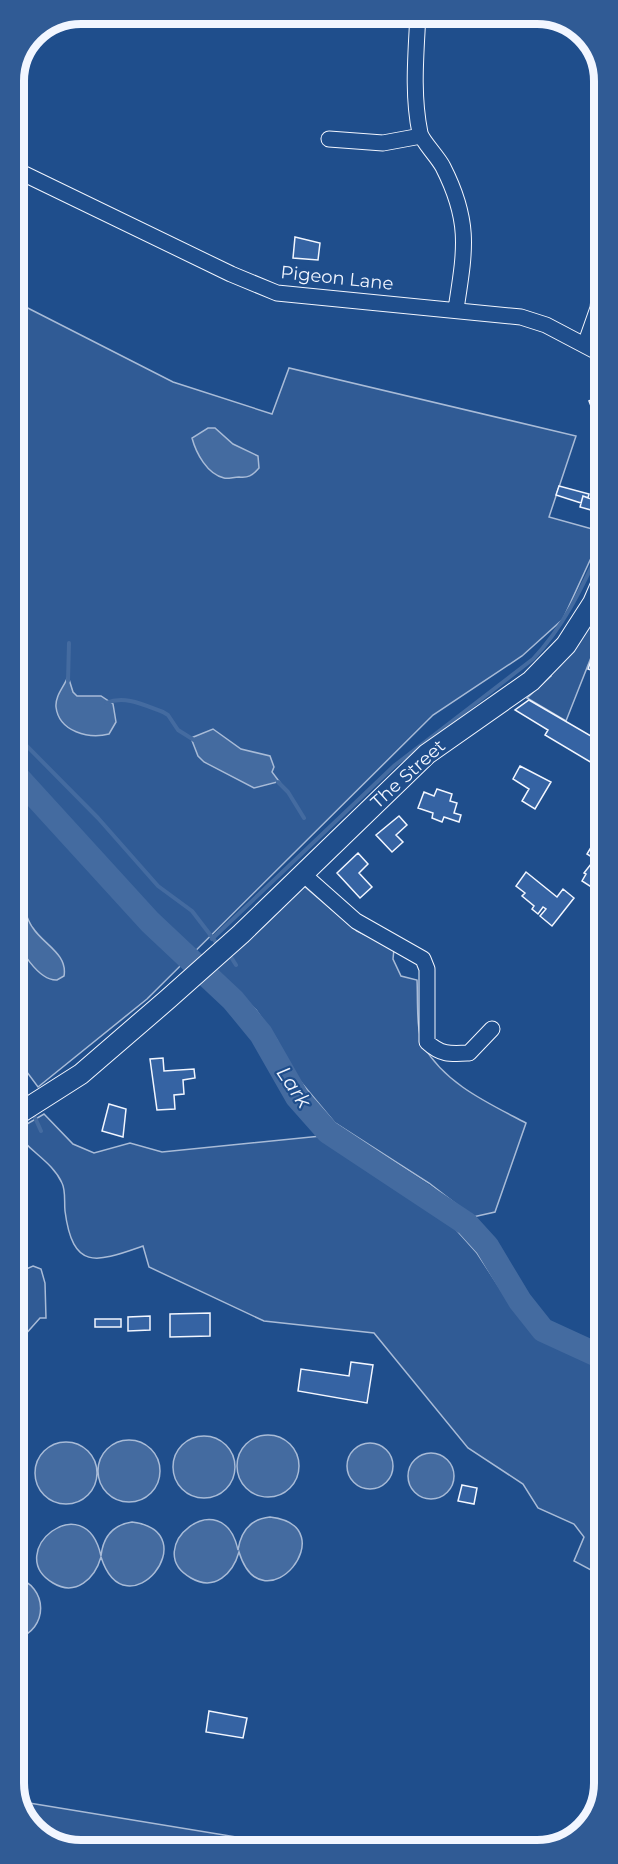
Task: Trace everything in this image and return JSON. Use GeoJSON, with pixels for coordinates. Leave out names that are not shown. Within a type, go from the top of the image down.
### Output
{"type":"FeatureCollection","features":[{"type":"Feature","properties":{"kind":"main road","name":"The Street"},"geometry":{"type":"LineString","coordinates":[[24,1111],[89,1067],[201,970],[427,754],[510,698],[537,675],[594,611]]}},
{"type":"Feature","properties":{"kind":"street"},"geometry":{"type":"LineString","coordinates":[[417,24],[414,78],[421,136],[434,150],[444,168],[463,216],[462,268],[456,309]]}},
{"type":"Feature","properties":{"kind":"street"},"geometry":{"type":"LineString","coordinates":[[329,139],[383,143],[421,136]]}},
{"type":"Feature","properties":{"kind":"street","name":"Pigeon Lane"},"geometry":{"type":"LineString","coordinates":[[24,175],[231,274],[277,293],[521,317],[546,325],[594,350]]}},
{"type":"Feature","properties":{"kind":"street"},"geometry":{"type":"LineString","coordinates":[[585,345],[594,319]]}},
{"type":"Feature","properties":{"kind":"street"},"geometry":{"type":"LineString","coordinates":[[303,874],[356,921],[423,959],[427,969],[427,1042],[435,1049],[443,1054],[469,1053],[492,1029]]}},
{"type":"Feature","properties":{"kind":"shaded area"},"geometry":{"type":"Polygon","coordinates":[[[24,306],[173,382],[272,414],[289,368],[576,436],[549,517],[594,530],[594,552],[563,619],[522,656],[433,715],[147,999],[38,1087],[24,1068],[24,306]]]}},
{"type":"Feature","properties":{"kind":"shaded area"},"geometry":{"type":"Polygon","coordinates":[[[208,428],[215,428],[233,444],[258,456],[259,468],[252,475],[245,477],[226,478],[212,472],[199,456],[192,438],[208,428]]]}},
{"type":"Feature","properties":{"kind":"shaded area"},"geometry":{"type":"Polygon","coordinates":[[[594,623],[594,650],[566,721],[527,698],[551,676],[543,669],[587,626],[594,623]]]}},
{"type":"Feature","properties":{"kind":"shaded area"},"geometry":{"type":"Polygon","coordinates":[[[68,676],[73,692],[77,696],[101,696],[113,704],[116,722],[109,734],[93,735],[76,732],[58,716],[56,703],[68,676]]]}},
{"type":"Feature","properties":{"kind":"shaded area"},"geometry":{"type":"Polygon","coordinates":[[[213,729],[241,749],[270,756],[274,767],[272,772],[281,784],[277,782],[254,788],[204,762],[198,756],[191,738],[213,729]]]}},
{"type":"Feature","properties":{"kind":"shaded area"},"geometry":{"type":"Polygon","coordinates":[[[304,886],[357,931],[394,949],[393,959],[401,976],[417,980],[418,1023],[421,1039],[432,1059],[443,1071],[468,1091],[526,1123],[495,1212],[473,1217],[429,1183],[335,1123],[290,1069],[277,1040],[256,1010],[212,967],[304,886]]]}},
{"type":"Feature","properties":{"kind":"shaded area"},"geometry":{"type":"Polygon","coordinates":[[[24,910],[37,934],[59,955],[64,968],[64,976],[57,980],[50,979],[24,954],[24,910]]]}},
{"type":"Feature","properties":{"kind":"shaded area"},"geometry":{"type":"Polygon","coordinates":[[[44,1114],[73,1144],[94,1153],[130,1143],[162,1152],[321,1136],[380,1174],[416,1193],[443,1215],[477,1253],[507,1299],[533,1327],[571,1347],[594,1354],[594,1572],[574,1561],[584,1537],[574,1524],[538,1508],[523,1484],[468,1448],[374,1333],[264,1321],[149,1267],[143,1246],[100,1258],[81,1253],[74,1244],[69,1231],[62,1183],[52,1168],[24,1142],[24,1126],[44,1114]]]}},
{"type":"Feature","properties":{"kind":"shaded area"},"geometry":{"type":"Polygon","coordinates":[[[33,1266],[41,1269],[45,1283],[46,1318],[40,1318],[24,1336],[24,1270],[33,1266]]]}},
{"type":"Feature","properties":{"kind":"shaded area"},"geometry":{"type":"Polygon","coordinates":[[[262,1435],[274,1435],[290,1444],[297,1454],[299,1466],[297,1478],[290,1488],[274,1497],[262,1497],[251,1492],[242,1483],[237,1472],[237,1460],[242,1449],[251,1440],[262,1435]]]}},
{"type":"Feature","properties":{"kind":"shaded area"},"geometry":{"type":"Polygon","coordinates":[[[198,1436],[210,1436],[226,1445],[233,1455],[235,1467],[233,1479],[226,1489],[210,1498],[198,1498],[187,1493],[178,1484],[173,1473],[173,1461],[178,1450],[187,1441],[198,1436]]]}},
{"type":"Feature","properties":{"kind":"shaded area"},"geometry":{"type":"Polygon","coordinates":[[[123,1440],[135,1440],[151,1449],[158,1459],[160,1471],[158,1483],[151,1493],[135,1502],[123,1502],[112,1497],[103,1488],[98,1477],[98,1465],[103,1454],[112,1445],[123,1440]]]}},
{"type":"Feature","properties":{"kind":"shaded area"},"geometry":{"type":"Polygon","coordinates":[[[60,1442],[72,1442],[88,1451],[95,1461],[97,1473],[95,1485],[88,1495],[72,1504],[60,1504],[49,1499],[40,1490],[35,1479],[35,1467],[40,1456],[49,1447],[60,1442]]]}},
{"type":"Feature","properties":{"kind":"shaded area"},"geometry":{"type":"Polygon","coordinates":[[[375,1443],[387,1449],[392,1457],[392,1475],[387,1483],[379,1488],[365,1489],[353,1483],[348,1475],[347,1461],[353,1449],[361,1444],[375,1443]]]}},
{"type":"Feature","properties":{"kind":"shaded area"},"geometry":{"type":"Polygon","coordinates":[[[436,1453],[448,1459],[453,1467],[453,1485],[448,1493],[440,1498],[426,1499],[414,1493],[409,1485],[408,1471],[414,1459],[422,1454],[436,1453]]]}},
{"type":"Feature","properties":{"kind":"shaded area"},"geometry":{"type":"Polygon","coordinates":[[[270,1517],[292,1524],[301,1537],[301,1553],[293,1567],[280,1578],[265,1581],[250,1573],[239,1552],[228,1573],[208,1583],[191,1578],[177,1566],[174,1552],[179,1538],[189,1527],[203,1520],[217,1521],[230,1530],[238,1550],[241,1537],[248,1527],[257,1520],[270,1517]]]}},
{"type":"Feature","properties":{"kind":"shaded area"},"geometry":{"type":"Polygon","coordinates":[[[132,1522],[154,1530],[163,1543],[163,1558],[155,1572],[142,1583],[127,1586],[113,1578],[101,1557],[89,1578],[69,1588],[53,1583],[40,1570],[37,1556],[42,1542],[52,1531],[65,1525],[80,1526],[92,1535],[101,1556],[104,1543],[110,1533],[119,1526],[132,1522]]]}},
{"type":"Feature","properties":{"kind":"shaded area"},"geometry":{"type":"Polygon","coordinates":[[[24,1581],[34,1589],[41,1608],[35,1627],[24,1635],[24,1581]]]}},
{"type":"Feature","properties":{"kind":"shaded area"},"geometry":{"type":"Polygon","coordinates":[[[28,1803],[255,1840],[70,1839],[46,1828],[34,1815],[28,1803]]]}},
{"type":"Feature","properties":{"kind":"building"},"geometry":{"type":"Polygon","coordinates":[[[295,237],[320,243],[318,260],[293,258],[295,237]]]}},
{"type":"Feature","properties":{"kind":"building"},"geometry":{"type":"Polygon","coordinates":[[[594,399],[594,414],[589,401],[594,399]]]}},
{"type":"Feature","properties":{"kind":"building"},"geometry":{"type":"Polygon","coordinates":[[[559,486],[589,494],[588,498],[583,496],[581,503],[556,495],[559,486]]]}},
{"type":"Feature","properties":{"kind":"building"},"geometry":{"type":"Polygon","coordinates":[[[583,496],[594,500],[591,510],[580,507],[583,496]]]}},
{"type":"Feature","properties":{"kind":"building"},"geometry":{"type":"Polygon","coordinates":[[[594,652],[594,671],[588,669],[594,652]]]}},
{"type":"Feature","properties":{"kind":"building"},"geometry":{"type":"Polygon","coordinates":[[[529,700],[594,738],[592,763],[545,735],[548,730],[515,710],[529,700]]]}},
{"type":"Feature","properties":{"kind":"building"},"geometry":{"type":"Polygon","coordinates":[[[520,766],[551,782],[535,809],[522,801],[529,789],[513,779],[520,766]]]}},
{"type":"Feature","properties":{"kind":"building"},"geometry":{"type":"Polygon","coordinates":[[[437,789],[452,794],[450,801],[457,803],[454,813],[461,815],[459,822],[444,817],[442,822],[432,818],[433,813],[418,808],[424,792],[434,796],[437,789]]]}},
{"type":"Feature","properties":{"kind":"building"},"geometry":{"type":"Polygon","coordinates":[[[399,816],[407,825],[396,835],[403,842],[392,852],[376,835],[399,816]]]}},
{"type":"Feature","properties":{"kind":"building"},"geometry":{"type":"Polygon","coordinates":[[[594,842],[594,858],[587,854],[594,842]]]}},
{"type":"Feature","properties":{"kind":"building"},"geometry":{"type":"Polygon","coordinates":[[[358,853],[368,864],[359,873],[372,887],[360,898],[337,873],[358,853]]]}},
{"type":"Feature","properties":{"kind":"building"},"geometry":{"type":"Polygon","coordinates":[[[594,860],[594,889],[582,881],[586,874],[584,873],[594,860]]]}},
{"type":"Feature","properties":{"kind":"building"},"geometry":{"type":"Polygon","coordinates":[[[526,872],[557,897],[563,889],[574,898],[552,926],[540,916],[546,909],[543,907],[538,914],[532,909],[534,906],[522,896],[525,893],[516,886],[526,872]]]}},
{"type":"Feature","properties":{"kind":"building"},"geometry":{"type":"Polygon","coordinates":[[[163,1058],[164,1071],[194,1069],[195,1078],[183,1080],[184,1094],[174,1095],[175,1109],[157,1110],[150,1059],[163,1058]]]}},
{"type":"Feature","properties":{"kind":"building"},"geometry":{"type":"Polygon","coordinates":[[[109,1104],[126,1109],[123,1137],[102,1131],[109,1104]]]}},
{"type":"Feature","properties":{"kind":"building"},"geometry":{"type":"Polygon","coordinates":[[[210,1313],[210,1336],[170,1337],[170,1314],[210,1313]]]}},
{"type":"Feature","properties":{"kind":"building"},"geometry":{"type":"Polygon","coordinates":[[[150,1316],[150,1330],[128,1331],[128,1317],[150,1316]]]}},
{"type":"Feature","properties":{"kind":"building"},"geometry":{"type":"Polygon","coordinates":[[[95,1319],[121,1319],[121,1327],[95,1327],[95,1319]]]}},
{"type":"Feature","properties":{"kind":"building"},"geometry":{"type":"Polygon","coordinates":[[[351,1362],[373,1365],[367,1403],[298,1391],[301,1369],[349,1376],[351,1362]]]}},
{"type":"Feature","properties":{"kind":"building"},"geometry":{"type":"Polygon","coordinates":[[[462,1485],[477,1488],[474,1504],[458,1501],[462,1485]]]}},
{"type":"Feature","properties":{"kind":"building"},"geometry":{"type":"Polygon","coordinates":[[[209,1711],[247,1718],[243,1738],[206,1732],[209,1711]]]}},
{"type":"Feature","properties":{"kind":"waterway"},"geometry":{"type":"LineString","coordinates":[[212,939],[395,765],[533,659],[564,618],[594,561]]}},
{"type":"Feature","properties":{"kind":"waterway"},"geometry":{"type":"LineString","coordinates":[[68,681],[69,643]]}},
{"type":"Feature","properties":{"kind":"waterway"},"geometry":{"type":"LineString","coordinates":[[106,703],[127,700],[163,712],[168,715],[178,730],[194,740]]}},
{"type":"Feature","properties":{"kind":"waterway"},"geometry":{"type":"LineString","coordinates":[[24,743],[98,818],[158,886],[192,911],[215,941]]}},
{"type":"Feature","properties":{"kind":"waterway"},"geometry":{"type":"LineString","coordinates":[[278,782],[288,792],[304,818]]}},
{"type":"Feature","properties":{"kind":"waterway","name":"Lark"},"geometry":{"type":"LineString","coordinates":[[24,784],[150,922],[233,1000],[261,1034],[297,1097],[328,1132],[467,1224],[487,1246],[520,1301],[543,1330],[594,1353]]}},
{"type":"Feature","properties":{"kind":"waterway"},"geometry":{"type":"LineString","coordinates":[[231,957],[236,965]]}},
{"type":"Feature","properties":{"kind":"waterway"},"geometry":{"type":"LineString","coordinates":[[24,1088],[29,1101]]}},
{"type":"Feature","properties":{"kind":"waterway"},"geometry":{"type":"LineString","coordinates":[[32,1111],[41,1131]]}}]}
